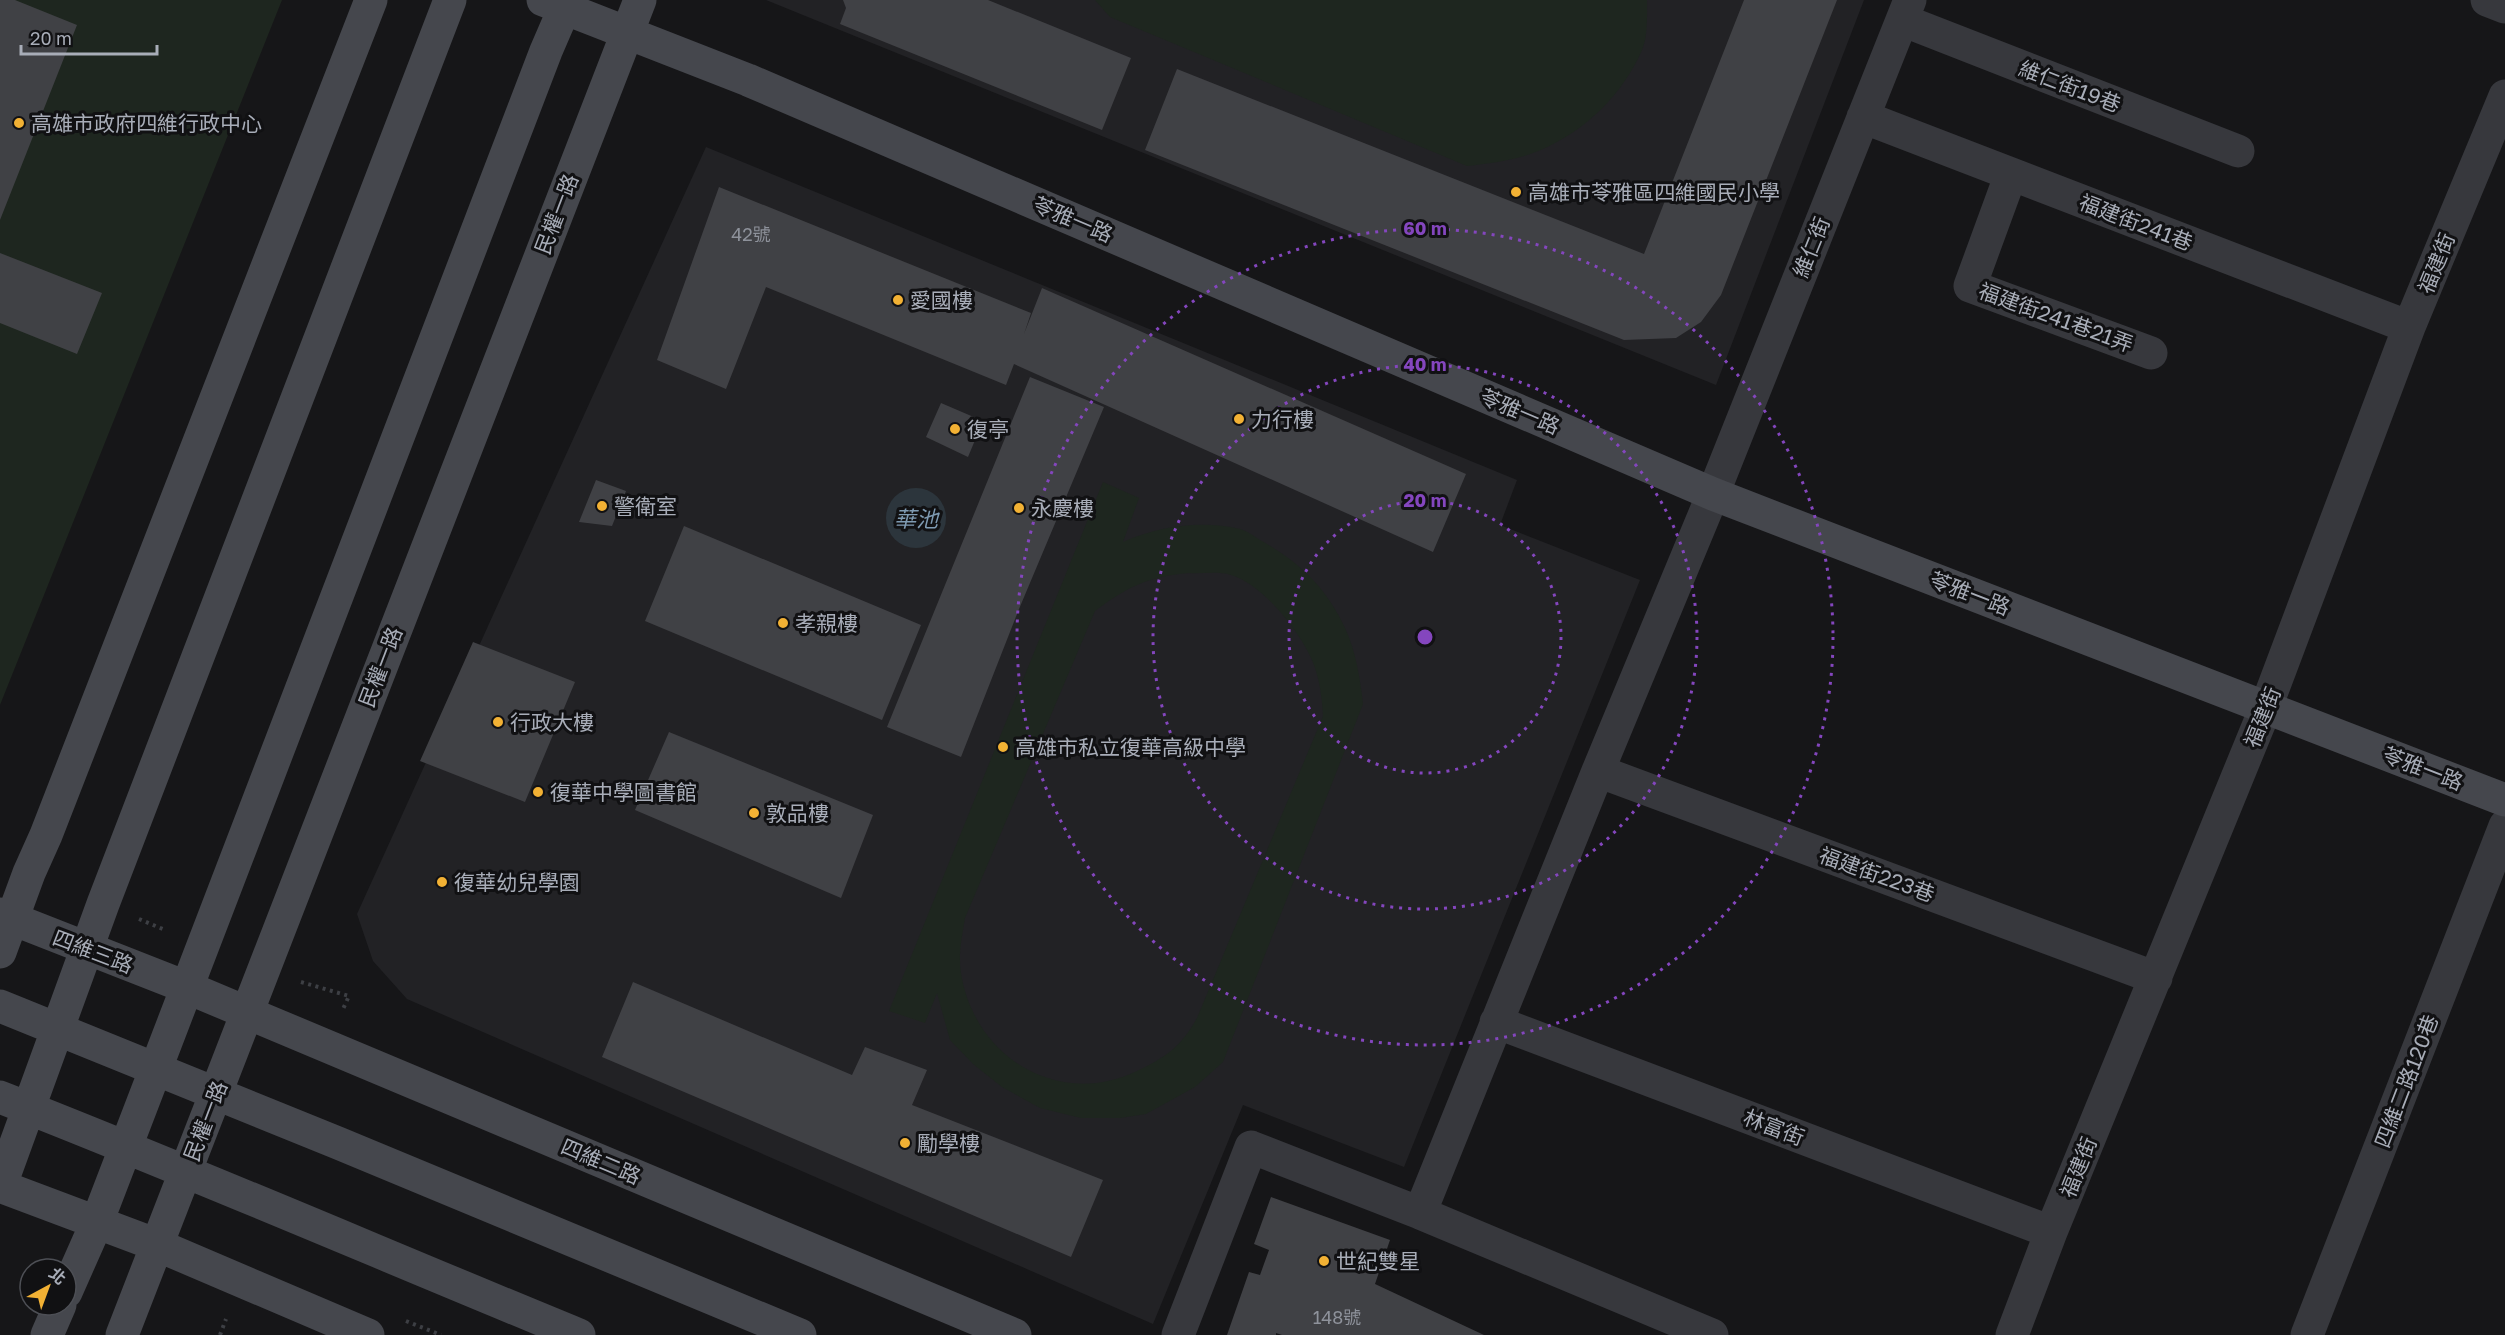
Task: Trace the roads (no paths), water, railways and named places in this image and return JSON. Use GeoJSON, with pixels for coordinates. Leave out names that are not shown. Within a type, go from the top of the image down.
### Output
{"type":"FeatureCollection","features":[{"type":"Feature","properties":{"kind":"street"},"geometry":{"type":"LineString","coordinates":[[0,952],[6,917],[46,835],[371,0]]}},
{"type":"Feature","properties":{"kind":"street"},"geometry":{"type":"LineString","coordinates":[[368,1335],[157,1245],[0,1186],[14,1103],[58,1030],[450,0]]}},
{"type":"Feature","properties":{"kind":"street","name":"民權一路"},"geometry":{"type":"LineString","coordinates":[[122,1335],[640,0]]}},
{"type":"Feature","properties":{"kind":"street"},"geometry":{"type":"LineString","coordinates":[[2487,0],[2505,7]]}},
{"type":"Feature","properties":{"kind":"street"},"geometry":{"type":"LineString","coordinates":[[78,1266],[98,1222],[546,51],[559,3]]}},
{"type":"Feature","properties":{"kind":"street","name":"苓雅一路"},"geometry":{"type":"LineString","coordinates":[[559,3],[748,80],[1713,494],[2505,800]]}},
{"type":"Feature","properties":{"kind":"street","name":"維仁街"},"geometry":{"type":"LineString","coordinates":[[1420,1213],[1598,771],[1713,494],[1906,10]]}},
{"type":"Feature","properties":{"kind":"street","name":"維仁街19巷"},"geometry":{"type":"LineString","coordinates":[[1906,10],[2238,151]]}},
{"type":"Feature","properties":{"kind":"street","name":"福建街"},"geometry":{"type":"LineString","coordinates":[[2012,1335],[2051,1232],[2266,707],[2409,327],[2505,96]]}},
{"type":"Feature","properties":{"kind":"street","name":"福建街241巷"},"geometry":{"type":"LineString","coordinates":[[1863,117],[2409,327]]}},
{"type":"Feature","properties":{"kind":"street","name":"福建街241巷21弄"},"geometry":{"type":"LineString","coordinates":[[2011,174],[1970,286],[2151,353]]}},
{"type":"Feature","properties":{"kind":"street","name":"福建街223巷"},"geometry":{"type":"LineString","coordinates":[[1598,771],[2156,978]]}},
{"type":"Feature","properties":{"kind":"street","name":"四維二路120巷"},"geometry":{"type":"LineString","coordinates":[[2307,1335],[2505,826]]}},
{"type":"Feature","properties":{"kind":"street","name":"四維三路"},"geometry":{"type":"LineString","coordinates":[[6,917],[186,987]]}},
{"type":"Feature","properties":{"kind":"street","name":"四維二路"},"geometry":{"type":"LineString","coordinates":[[186,987],[1015,1335]]}},
{"type":"Feature","properties":{"kind":"street"},"geometry":{"type":"LineString","coordinates":[[0,1006],[800,1335]]}},
{"type":"Feature","properties":{"kind":"street","name":"林富街"},"geometry":{"type":"LineString","coordinates":[[1496,1022],[2051,1232]]}},
{"type":"Feature","properties":{"kind":"street"},"geometry":{"type":"LineString","coordinates":[[14,1103],[126,1145],[579,1335]]}},
{"type":"Feature","properties":{"kind":"street"},"geometry":{"type":"LineString","coordinates":[[1178,1335],[1251,1147],[1420,1213],[1712,1335]]}},
{"type":"Feature","properties":{"kind":"street"},"geometry":{"type":"LineString","coordinates":[[47,1335],[55,1317]]}},
{"type":"Feature","properties":{"kind":"water","name":"華池"},"geometry":{"type":"Polygon","coordinates":[[[910,488],[922,488],[933,493],[941,501],[946,518],[944,530],[933,543],[922,548],[910,548],[899,543],[891,535],[886,524],[886,512],[891,501],[899,493],[910,488]]]}},
{"type":"Feature","properties":{"kind":"place","name":"高雄市政府四維行政中心"},"geometry":{"type":"Point","coordinates":[19,123]}},
{"type":"Feature","properties":{"kind":"place","name":"高雄市苓雅區四維國民小學"},"geometry":{"type":"Point","coordinates":[1516,192]}},
{"type":"Feature","properties":{"kind":"place","name":"愛國樓"},"geometry":{"type":"Point","coordinates":[898,300]}},
{"type":"Feature","properties":{"kind":"place","name":"力行樓"},"geometry":{"type":"Point","coordinates":[1239,419]}},
{"type":"Feature","properties":{"kind":"place","name":"復亭"},"geometry":{"type":"Point","coordinates":[955,429]}},
{"type":"Feature","properties":{"kind":"place","name":"警衛室"},"geometry":{"type":"Point","coordinates":[602,506]}},
{"type":"Feature","properties":{"kind":"place","name":"永慶樓"},"geometry":{"type":"Point","coordinates":[1019,508]}},
{"type":"Feature","properties":{"kind":"place","name":"孝親樓"},"geometry":{"type":"Point","coordinates":[783,623]}},
{"type":"Feature","properties":{"kind":"place","name":"行政大樓"},"geometry":{"type":"Point","coordinates":[498,722]}},
{"type":"Feature","properties":{"kind":"place","name":"高雄市私立復華高級中學"},"geometry":{"type":"Point","coordinates":[1003,747]}},
{"type":"Feature","properties":{"kind":"place","name":"復華中學圖書館"},"geometry":{"type":"Point","coordinates":[538,792]}},
{"type":"Feature","properties":{"kind":"place","name":"敦品樓"},"geometry":{"type":"Point","coordinates":[754,813]}},
{"type":"Feature","properties":{"kind":"place","name":"復華幼兒學園"},"geometry":{"type":"Point","coordinates":[442,882]}},
{"type":"Feature","properties":{"kind":"place","name":"勵學樓"},"geometry":{"type":"Point","coordinates":[905,1143]}},
{"type":"Feature","properties":{"kind":"place","name":"世紀雙星"},"geometry":{"type":"Point","coordinates":[1324,1261]}}]}
